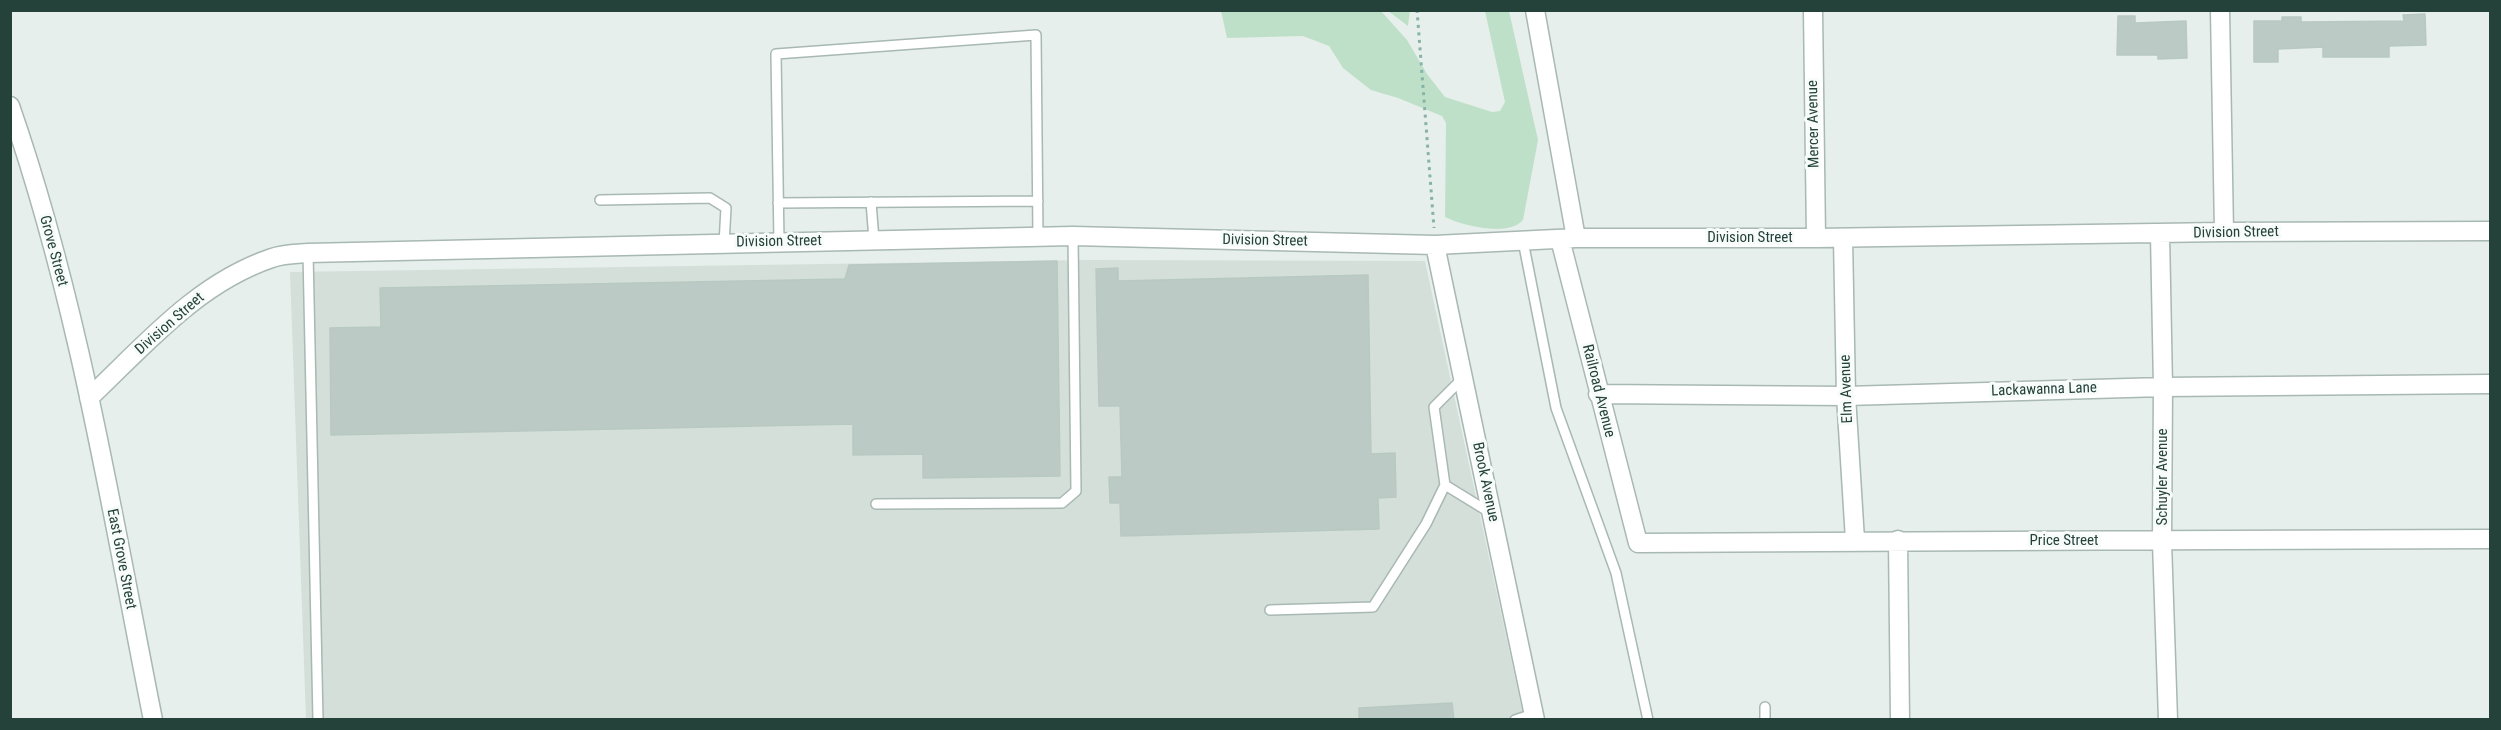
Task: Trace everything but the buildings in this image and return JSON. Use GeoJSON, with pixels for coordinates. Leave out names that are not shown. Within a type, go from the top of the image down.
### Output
{"type":"FeatureCollection","features":[{"type":"Feature","properties":{"kind":"street","name":"Railroad Avenue"},"geometry":{"type":"LineString","coordinates":[[1535,10],[1568,239],[1598,394],[1638,543]]}},
{"type":"Feature","properties":{"kind":"street","name":"Mercer Avenue"},"geometry":{"type":"LineString","coordinates":[[1813,10],[1816,238]]}},
{"type":"Feature","properties":{"kind":"street"},"geometry":{"type":"LineString","coordinates":[[2220,10],[2224,232]]}},
{"type":"Feature","properties":{"kind":"street","name":"Grove Street"},"geometry":{"type":"LineString","coordinates":[[10,106],[15,133],[57,261],[89,398]]}},
{"type":"Feature","properties":{"kind":"street","name":"Division Street"},"geometry":{"type":"LineString","coordinates":[[89,398],[194,300],[231,276],[273,258],[308,252],[1073,236],[1435,245],[1568,239],[2490,231]]}},
{"type":"Feature","properties":{"kind":"street","name":"Schuyler Avenue"},"geometry":{"type":"LineString","coordinates":[[2160,234],[2163,387],[2162,542],[2168,720]]}},
{"type":"Feature","properties":{"kind":"street","name":"Elm Avenue"},"geometry":{"type":"LineString","coordinates":[[1843,238],[1846,396],[1855,540]]}},
{"type":"Feature","properties":{"kind":"street","name":"Brook Avenue"},"geometry":{"type":"LineString","coordinates":[[1435,245],[1534,717]]}},
{"type":"Feature","properties":{"kind":"street","name":"Lackawanna Lane"},"geometry":{"type":"LineString","coordinates":[[1598,394],[1846,396],[2163,387],[2490,384]]}},
{"type":"Feature","properties":{"kind":"street","name":"East Grove Street"},"geometry":{"type":"LineString","coordinates":[[89,398],[153,720]]}},
{"type":"Feature","properties":{"kind":"street","name":"Price Street"},"geometry":{"type":"LineString","coordinates":[[1638,543],[1855,540],[2162,542],[2490,539]]}},
{"type":"Feature","properties":{"kind":"street"},"geometry":{"type":"LineString","coordinates":[[1898,540],[1900,720]]}},
{"type":"Feature","properties":{"kind":"lane"},"geometry":{"type":"LineString","coordinates":[[779,242],[776,54],[1036,35],[1038,237]]}},
{"type":"Feature","properties":{"kind":"lane"},"geometry":{"type":"LineString","coordinates":[[600,200],[710,198],[726,208],[724,244]]}},
{"type":"Feature","properties":{"kind":"lane"},"geometry":{"type":"LineString","coordinates":[[778,203],[1038,201]]}},
{"type":"Feature","properties":{"kind":"lane"},"geometry":{"type":"LineString","coordinates":[[871,202],[873,240]]}},
{"type":"Feature","properties":{"kind":"lane"},"geometry":{"type":"LineString","coordinates":[[876,504],[1062,503],[1076,491],[1073,236]]}},
{"type":"Feature","properties":{"kind":"lane"},"geometry":{"type":"LineString","coordinates":[[1523,241],[1556,408],[1616,573],[1648,720]]}},
{"type":"Feature","properties":{"kind":"lane"},"geometry":{"type":"LineString","coordinates":[[308,252],[318,720]]}},
{"type":"Feature","properties":{"kind":"lane"},"geometry":{"type":"LineString","coordinates":[[1270,610],[1373,607],[1425,524],[1445,485],[1434,407],[1463,378]]}},
{"type":"Feature","properties":{"kind":"lane"},"geometry":{"type":"LineString","coordinates":[[1445,485],[1491,513]]}},
{"type":"Feature","properties":{"kind":"lane"},"geometry":{"type":"LineString","coordinates":[[1765,707],[1765,720]]}},
{"type":"Feature","properties":{"kind":"lane"},"geometry":{"type":"LineString","coordinates":[[1515,720],[1534,717]]}},
{"type":"Feature","properties":{"kind":"path"},"geometry":{"type":"LineString","coordinates":[[1417,10],[1435,245]]}},
{"type":"Feature","properties":{"kind":"shaded area"},"geometry":{"type":"Polygon","coordinates":[[[1088,260],[1425,261],[1524,719],[306,719],[290,272],[1088,260]]]}},
{"type":"Feature","properties":{"kind":"green space"},"geometry":{"type":"Polygon","coordinates":[[[1221,11],[1381,11],[1407,40],[1427,74],[1445,97],[1492,112],[1500,111],[1505,102],[1485,11],[1509,11],[1538,140],[1523,220],[1507,228],[1496,229],[1463,224],[1445,217],[1446,123],[1442,116],[1371,90],[1343,68],[1329,46],[1303,36],[1227,38],[1221,11]]]}},
{"type":"Feature","properties":{"kind":"green space"},"geometry":{"type":"Polygon","coordinates":[[[1388,11],[1410,11],[1408,26],[1388,11]]]}}]}
